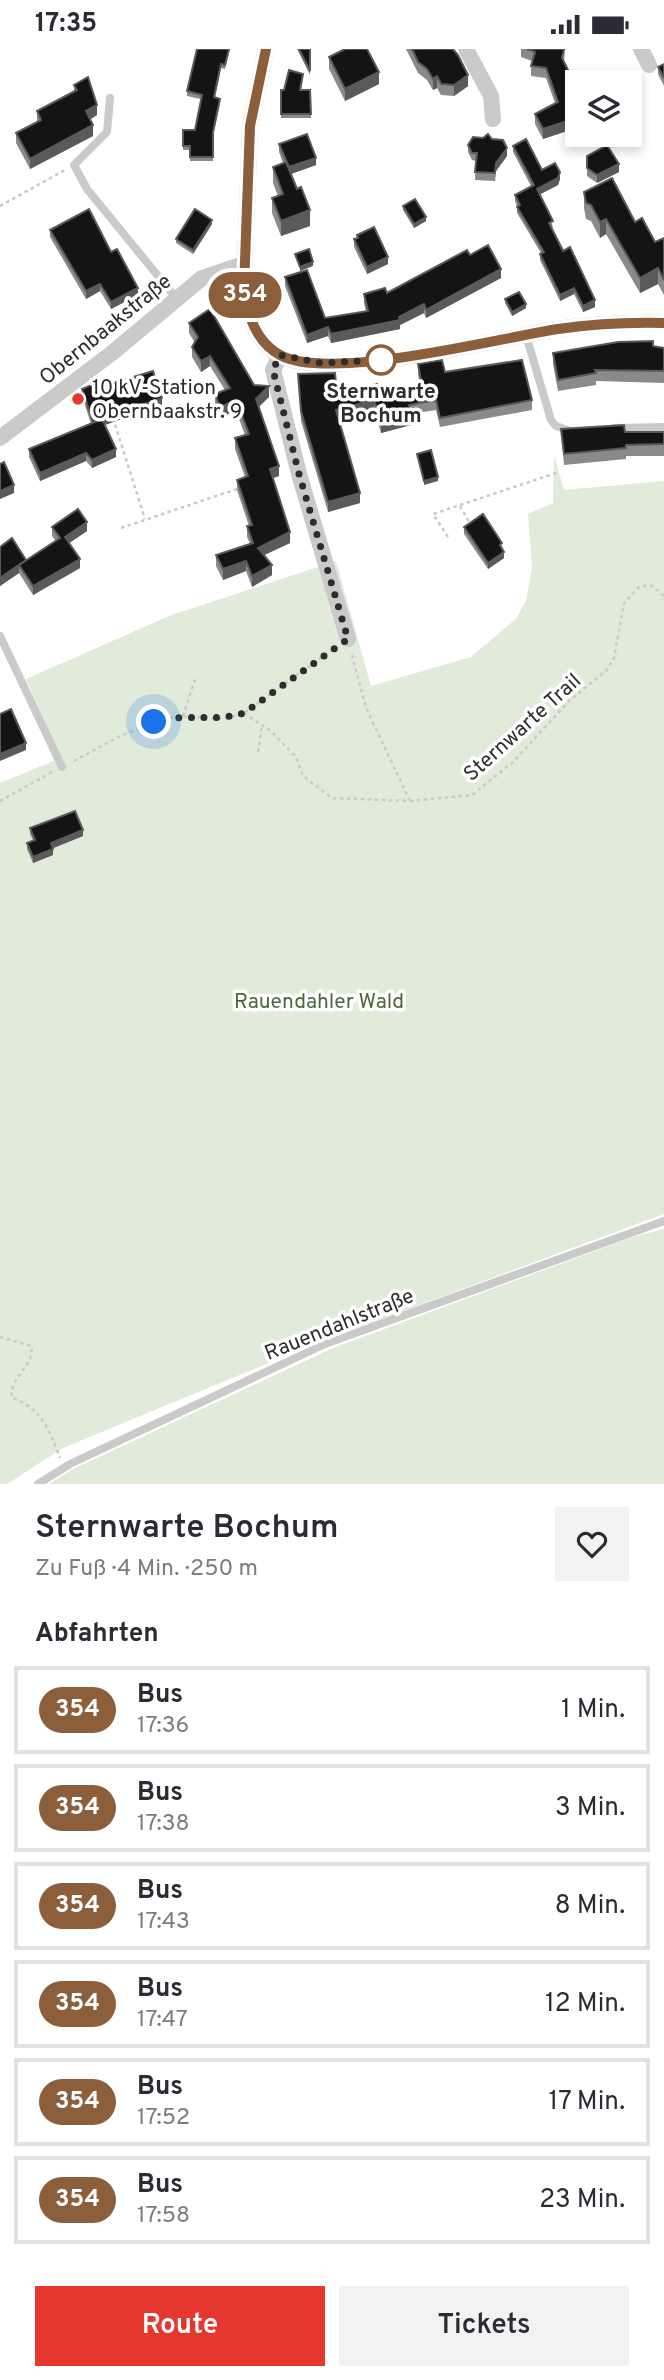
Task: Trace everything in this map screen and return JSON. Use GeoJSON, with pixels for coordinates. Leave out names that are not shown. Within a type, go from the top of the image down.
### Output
{"type":"FeatureCollection","features":[{"type":"Feature","properties":{"kind":"street"},"geometry":{"type":"LineString","coordinates":[[266,49],[250,126],[243,264],[247,310],[256,332],[280,355],[321,363],[381,360],[614,323],[664,323]]}},
{"type":"Feature","properties":{"kind":"street"},"geometry":{"type":"LineString","coordinates":[[466,49],[491,96],[494,119]]}},
{"type":"Feature","properties":{"kind":"street"},"geometry":{"type":"LineString","coordinates":[[640,49],[649,65]]}},
{"type":"Feature","properties":{"kind":"street","name":"Obernbaakstraße"},"geometry":{"type":"LineString","coordinates":[[0,438],[112,353],[202,278],[243,264]]}},
{"type":"Feature","properties":{"kind":"street"},"geometry":{"type":"LineString","coordinates":[[280,355],[273,370],[331,607],[348,639]]}},
{"type":"Feature","properties":{"kind":"lane"},"geometry":{"type":"LineString","coordinates":[[110,98],[107,132],[74,165],[87,189],[176,298]]}},
{"type":"Feature","properties":{"kind":"lane"},"geometry":{"type":"LineString","coordinates":[[526,335],[551,420],[564,430],[578,432]]}},
{"type":"Feature","properties":{"kind":"lane"},"geometry":{"type":"LineString","coordinates":[[600,430],[664,427]]}},
{"type":"Feature","properties":{"kind":"lane"},"geometry":{"type":"LineString","coordinates":[[0,636],[62,767]]}},
{"type":"Feature","properties":{"kind":"lane","name":"Rauendahlstraße"},"geometry":{"type":"LineString","coordinates":[[38,1484],[64,1468],[325,1345],[664,1221]]}},
{"type":"Feature","properties":{"kind":"path"},"geometry":{"type":"LineString","coordinates":[[0,206],[74,165]]}},
{"type":"Feature","properties":{"kind":"path"},"geometry":{"type":"LineString","coordinates":[[111,412],[145,519]]}},
{"type":"Feature","properties":{"kind":"path"},"geometry":{"type":"LineString","coordinates":[[448,537],[433,514],[559,472]]}},
{"type":"Feature","properties":{"kind":"path"},"geometry":{"type":"LineString","coordinates":[[121,528],[243,487]]}},
{"type":"Feature","properties":{"kind":"path"},"geometry":{"type":"LineString","coordinates":[[459,505],[469,522]]}},
{"type":"Feature","properties":{"kind":"path","name":"Sternwarte Trail"},"geometry":{"type":"LineString","coordinates":[[244,713],[262,725],[296,757],[303,776],[332,798],[410,801],[472,795],[521,754],[569,701],[606,671],[614,658],[621,614],[630,594],[640,586],[652,586],[664,596]]}},
{"type":"Feature","properties":{"kind":"path"},"geometry":{"type":"LineString","coordinates":[[0,801],[122,735],[183,716],[225,719],[244,713],[348,639],[366,708],[410,801]]}},
{"type":"Feature","properties":{"kind":"path"},"geometry":{"type":"LineString","coordinates":[[183,716],[196,675]]}},
{"type":"Feature","properties":{"kind":"path"},"geometry":{"type":"LineString","coordinates":[[258,752],[262,725]]}},
{"type":"Feature","properties":{"kind":"path"},"geometry":{"type":"LineString","coordinates":[[0,1337],[31,1346],[31,1357],[12,1386],[12,1398],[38,1413],[48,1427],[64,1468]]}},
{"type":"Feature","properties":{"kind":"green space","name":"Rauendahler Wald"},"geometry":{"type":"Polygon","coordinates":[[[554,455],[564,490],[664,481],[664,1214],[322,1341],[63,1448],[7,1484],[0,1484],[0,783],[61,758],[26,679],[169,616],[336,561],[371,686],[471,657],[516,619],[526,601],[532,567],[528,514],[553,503],[554,455]]]}},
{"type":"Feature","properties":{"kind":"green space"},"geometry":{"type":"Polygon","coordinates":[[[664,1229],[664,1484],[49,1484],[73,1469],[333,1348],[633,1237],[664,1229]]]}},
{"type":"Feature","properties":{"kind":"building"},"geometry":{"type":"Polygon","coordinates":[[[197,49],[229,49],[225,65],[221,64],[214,97],[220,99],[213,132],[213,157],[190,157],[190,146],[183,146],[183,130],[195,130],[202,95],[187,91],[197,49]]]}},
{"type":"Feature","properties":{"kind":"building"},"geometry":{"type":"Polygon","coordinates":[[[299,49],[310,49],[310,71],[299,49]]]}},
{"type":"Feature","properties":{"kind":"building"},"geometry":{"type":"Polygon","coordinates":[[[345,49],[367,49],[379,72],[345,89],[329,57],[345,49]]]}},
{"type":"Feature","properties":{"kind":"building"},"geometry":{"type":"Polygon","coordinates":[[[412,49],[453,49],[468,75],[454,85],[441,84],[437,76],[433,79],[427,69],[418,62],[412,49]]]}},
{"type":"Feature","properties":{"kind":"building"},"geometry":{"type":"Polygon","coordinates":[[[527,49],[564,49],[562,58],[568,70],[565,70],[565,122],[543,129],[535,114],[558,102],[546,68],[531,66],[535,52],[527,49]]]}},
{"type":"Feature","properties":{"kind":"building"},"geometry":{"type":"Polygon","coordinates":[[[664,64],[664,78],[658,67],[664,64]]]}},
{"type":"Feature","properties":{"kind":"building"},"geometry":{"type":"Polygon","coordinates":[[[289,70],[303,74],[300,90],[310,90],[311,114],[281,114],[281,90],[284,90],[289,70]]]}},
{"type":"Feature","properties":{"kind":"building"},"geometry":{"type":"Polygon","coordinates":[[[88,77],[97,105],[86,111],[93,125],[30,159],[16,133],[41,120],[37,111],[77,90],[74,85],[88,77]]]}},
{"type":"Feature","properties":{"kind":"building"},"geometry":{"type":"Polygon","coordinates":[[[307,134],[316,158],[289,167],[279,144],[307,134]]]}},
{"type":"Feature","properties":{"kind":"building"},"geometry":{"type":"Polygon","coordinates":[[[488,134],[492,139],[503,140],[507,148],[496,163],[495,173],[475,172],[477,153],[472,153],[468,145],[473,137],[483,138],[488,134]]]}},
{"type":"Feature","properties":{"kind":"building"},"geometry":{"type":"Polygon","coordinates":[[[526,139],[542,170],[555,163],[560,172],[558,178],[537,189],[553,221],[549,223],[563,251],[570,247],[595,300],[583,306],[574,288],[560,295],[540,254],[544,252],[517,207],[520,205],[515,195],[534,185],[513,146],[526,139]]]}},
{"type":"Feature","properties":{"kind":"building"},"geometry":{"type":"Polygon","coordinates":[[[608,147],[619,164],[597,175],[587,168],[587,156],[608,147]]]}},
{"type":"Feature","properties":{"kind":"building"},"geometry":{"type":"Polygon","coordinates":[[[286,162],[297,189],[301,187],[310,210],[281,221],[272,198],[283,194],[273,167],[286,162]]]}},
{"type":"Feature","properties":{"kind":"building"},"geometry":{"type":"Polygon","coordinates":[[[612,178],[635,222],[642,218],[655,242],[664,238],[664,280],[658,268],[640,278],[606,219],[600,222],[591,205],[586,203],[584,192],[612,178]]]}},
{"type":"Feature","properties":{"kind":"building"},"geometry":{"type":"Polygon","coordinates":[[[415,199],[426,217],[414,224],[403,206],[415,199]]]}},
{"type":"Feature","properties":{"kind":"building"},"geometry":{"type":"Polygon","coordinates":[[[89,209],[111,252],[117,249],[138,288],[111,302],[100,284],[86,291],[50,230],[89,209]]]}},
{"type":"Feature","properties":{"kind":"building"},"geometry":{"type":"Polygon","coordinates":[[[195,209],[212,220],[193,250],[176,239],[195,209]]]}},
{"type":"Feature","properties":{"kind":"building"},"geometry":{"type":"Polygon","coordinates":[[[374,227],[388,257],[367,267],[354,239],[374,227]]]}},
{"type":"Feature","properties":{"kind":"building"},"geometry":{"type":"Polygon","coordinates":[[[488,245],[501,269],[426,310],[424,304],[399,317],[400,320],[331,334],[328,327],[307,335],[285,277],[307,270],[325,318],[368,311],[364,294],[385,288],[387,293],[467,250],[470,255],[488,245]]]}},
{"type":"Feature","properties":{"kind":"building"},"geometry":{"type":"Polygon","coordinates":[[[309,249],[313,262],[300,267],[295,254],[309,249]]]}},
{"type":"Feature","properties":{"kind":"building"},"geometry":{"type":"Polygon","coordinates":[[[519,292],[526,304],[512,312],[505,299],[519,292]]]}},
{"type":"Feature","properties":{"kind":"building"},"geometry":{"type":"Polygon","coordinates":[[[210,309],[254,385],[269,386],[256,399],[279,466],[270,469],[290,532],[258,548],[272,565],[252,576],[246,561],[223,569],[216,555],[253,543],[247,526],[252,525],[237,480],[248,476],[235,438],[249,434],[236,400],[220,407],[215,394],[230,388],[210,356],[201,361],[192,347],[198,337],[189,323],[210,309]]]}},
{"type":"Feature","properties":{"kind":"building"},"geometry":{"type":"Polygon","coordinates":[[[653,341],[653,346],[664,348],[664,371],[595,370],[596,373],[558,380],[553,353],[618,342],[653,341]]]}},
{"type":"Feature","properties":{"kind":"building"},"geometry":{"type":"Polygon","coordinates":[[[442,360],[445,372],[522,360],[532,400],[440,418],[436,400],[409,405],[411,415],[381,423],[374,400],[336,410],[360,493],[328,502],[301,411],[298,374],[335,373],[337,394],[377,384],[380,397],[422,386],[418,364],[442,360]]]}},
{"type":"Feature","properties":{"kind":"building"},"geometry":{"type":"Polygon","coordinates":[[[153,371],[162,398],[93,422],[82,389],[108,378],[110,384],[153,371]]]}},
{"type":"Feature","properties":{"kind":"building"},"geometry":{"type":"Polygon","coordinates":[[[102,419],[116,449],[92,460],[86,453],[40,473],[29,449],[102,419]]]}},
{"type":"Feature","properties":{"kind":"building"},"geometry":{"type":"Polygon","coordinates":[[[624,425],[625,432],[664,432],[664,444],[626,445],[626,448],[564,454],[561,429],[624,425]]]}},
{"type":"Feature","properties":{"kind":"building"},"geometry":{"type":"Polygon","coordinates":[[[431,450],[438,477],[424,481],[417,454],[431,450]]]}},
{"type":"Feature","properties":{"kind":"building"},"geometry":{"type":"Polygon","coordinates":[[[4,462],[14,485],[0,491],[0,464],[4,462]]]}},
{"type":"Feature","properties":{"kind":"building"},"geometry":{"type":"Polygon","coordinates":[[[78,509],[87,522],[65,537],[80,559],[33,586],[19,565],[60,538],[52,527],[78,509]]]}},
{"type":"Feature","properties":{"kind":"building"},"geometry":{"type":"Polygon","coordinates":[[[483,514],[502,543],[500,545],[504,552],[488,563],[464,527],[483,514]]]}},
{"type":"Feature","properties":{"kind":"building"},"geometry":{"type":"Polygon","coordinates":[[[12,538],[26,560],[0,578],[0,547],[12,538]]]}},
{"type":"Feature","properties":{"kind":"building"},"geometry":{"type":"Polygon","coordinates":[[[11,709],[26,743],[0,754],[0,714],[11,709]]]}},
{"type":"Feature","properties":{"kind":"building"},"geometry":{"type":"Polygon","coordinates":[[[75,811],[83,830],[51,843],[53,849],[33,857],[27,843],[35,840],[30,828],[75,811]]]}},
{"type":"Feature","properties":{"kind":"bus line","name":"354"},"geometry":{"type":"LineString","coordinates":[[266,49],[250,126],[244,288],[247,310],[256,332],[280,355],[301,362],[321,363],[381,360],[557,329],[614,323],[664,323]]}},
{"type":"Feature","properties":{"kind":"place","name":"Sternwarte Bochum"},"geometry":{"type":"Point","coordinates":[381,360]}},
{"type":"Feature","properties":{"kind":"place","name":"10 kV-Station Obernbaakstr. 9"},"geometry":{"type":"Point","coordinates":[78,399]}},
{"type":"Feature","properties":{"kind":"route"},"geometry":{"type":"LineString","coordinates":[[154,722],[176,716],[225,719],[244,713],[272,696],[348,639],[299,474],[273,370],[280,355],[301,362],[321,363],[381,360]]}}]}
